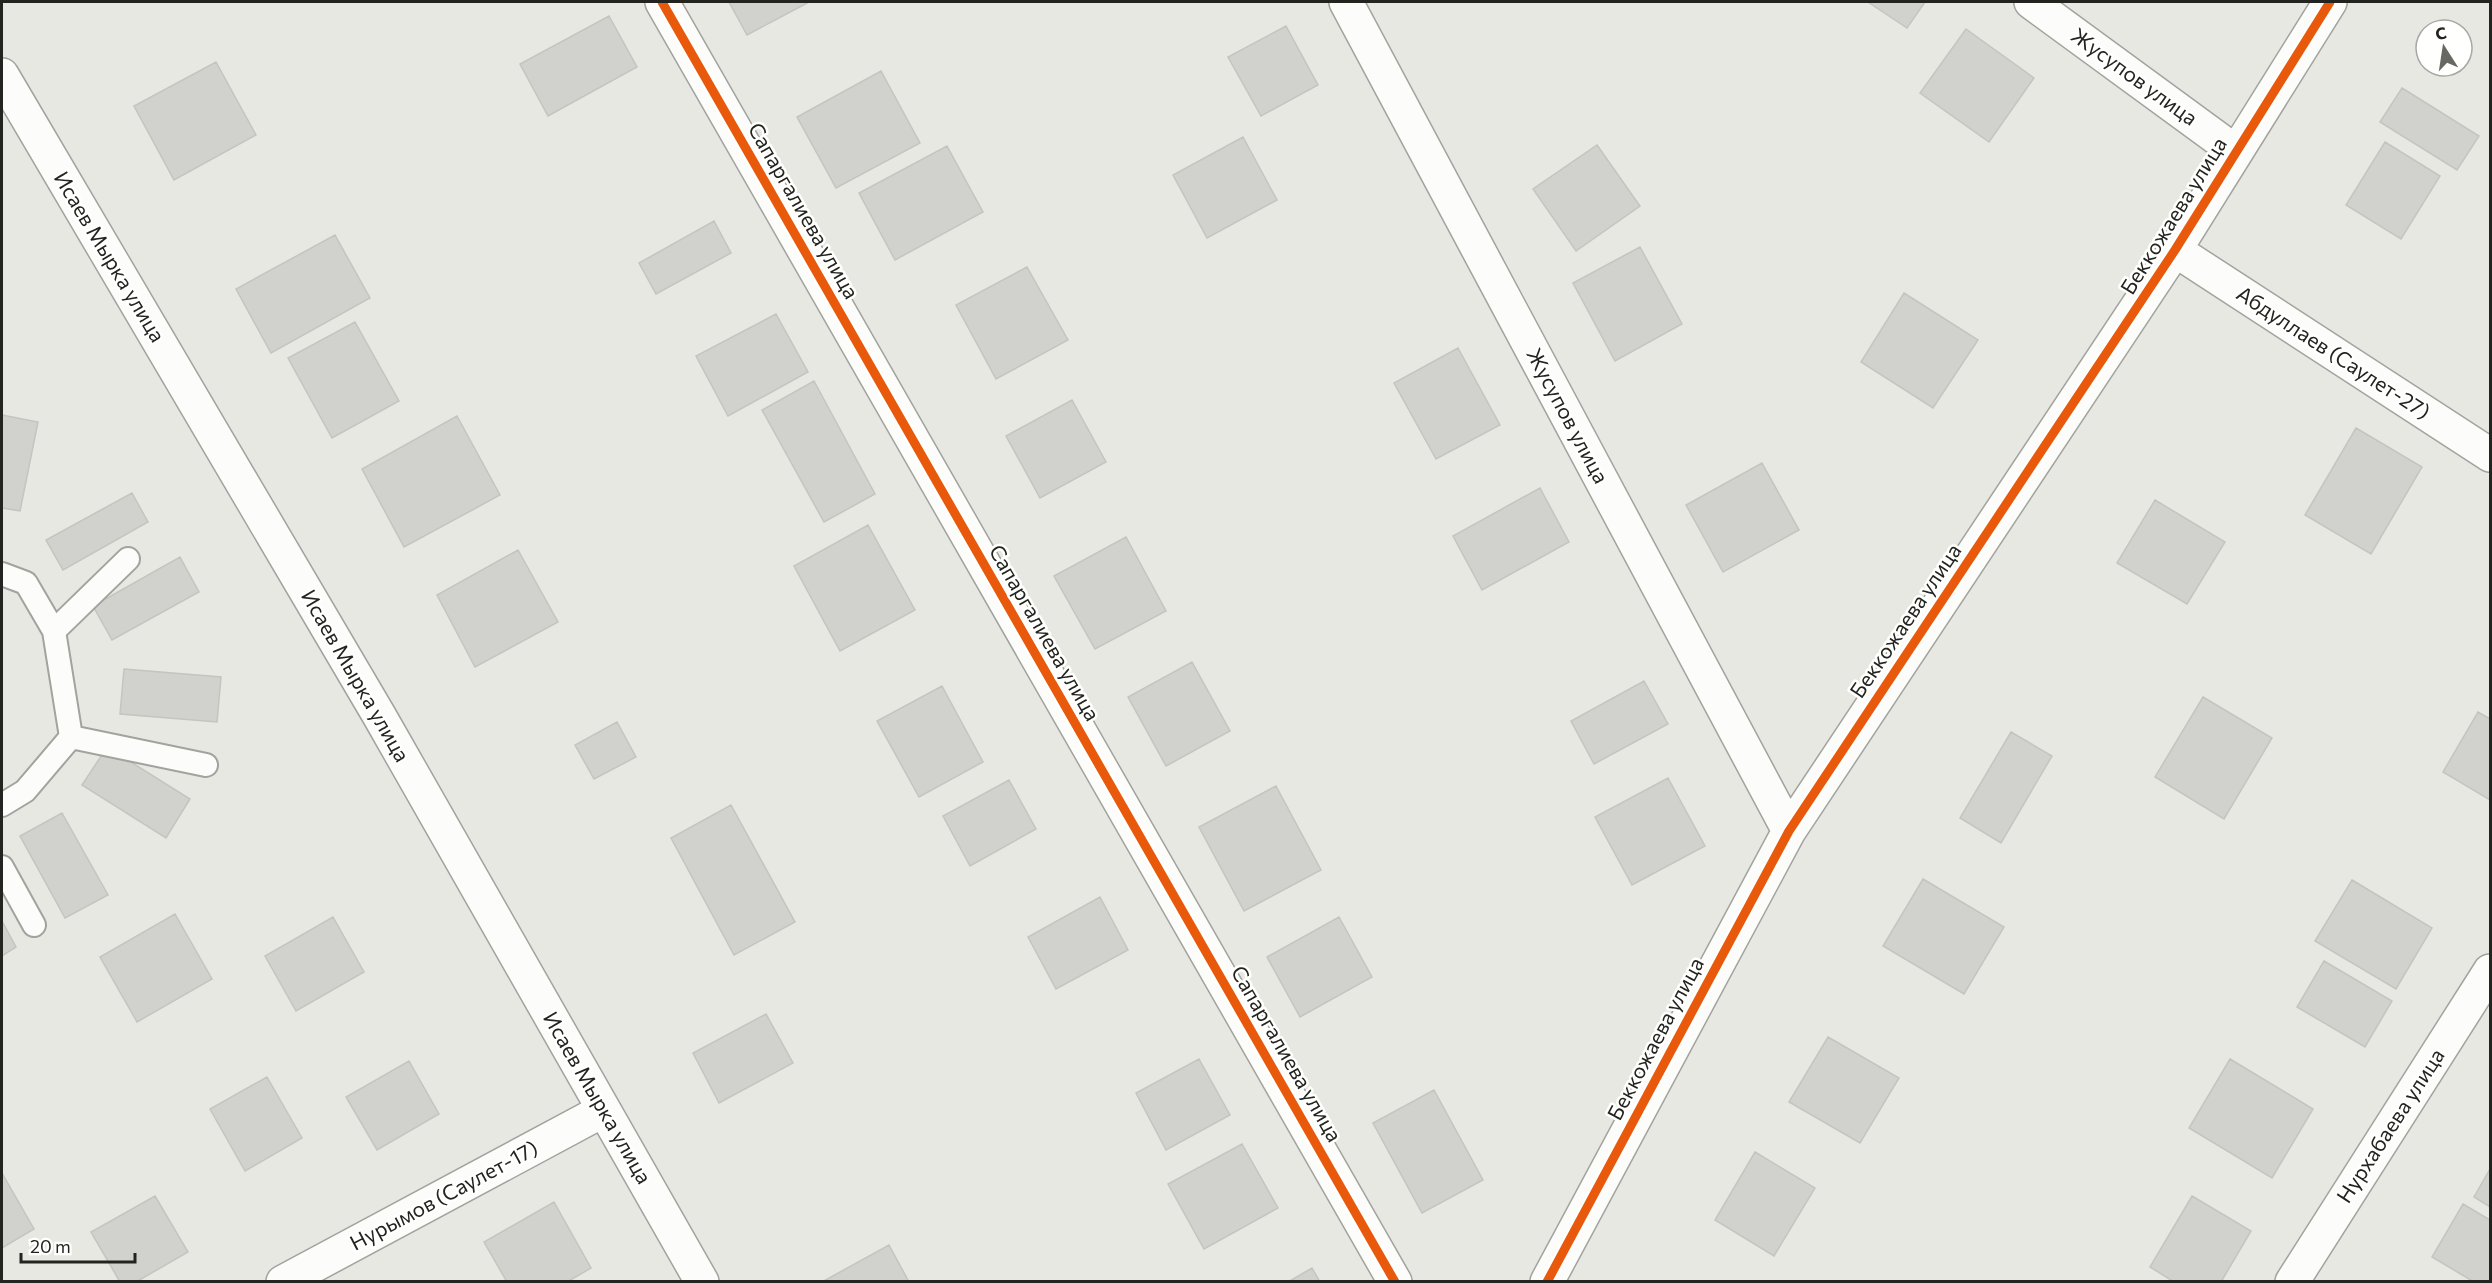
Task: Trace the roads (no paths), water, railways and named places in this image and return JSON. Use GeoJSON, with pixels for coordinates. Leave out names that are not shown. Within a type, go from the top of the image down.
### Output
{"type":"FeatureCollection","features":[{"type":"Feature","properties":{"kind":"street","name":"Сапаргалиева улица"},"geometry":{"type":"LineString","coordinates":[[662,2],[1395,1281]]}},
{"type":"Feature","properties":{"kind":"street","name":"Жусупов улица"},"geometry":{"type":"LineString","coordinates":[[1346,2],[1789,831]]}},
{"type":"Feature","properties":{"kind":"street","name":"Жусупов улица"},"geometry":{"type":"LineString","coordinates":[[2031,2],[2236,152]]}},
{"type":"Feature","properties":{"kind":"street","name":"Беккожаева улица"},"geometry":{"type":"LineString","coordinates":[[1547,1281],[1789,831],[2175,250],[2330,2]]}},
{"type":"Feature","properties":{"kind":"street","name":"Исаев Мырка улица"},"geometry":{"type":"LineString","coordinates":[[2,75],[380,717],[702,1281]]}},
{"type":"Feature","properties":{"kind":"street","name":"Абдуллаев (Саулет-27)"},"geometry":{"type":"LineString","coordinates":[[2175,250],[2490,455]]}},
{"type":"Feature","properties":{"kind":"street","name":"Нурхабаева улица"},"geometry":{"type":"LineString","coordinates":[[2292,1281],[2490,971]]}},
{"type":"Feature","properties":{"kind":"street","name":"Нурымов (Саулет-17)"},"geometry":{"type":"LineString","coordinates":[[283,1281],[604,1110]]}},
{"type":"Feature","properties":{"kind":"lane"},"geometry":{"type":"LineString","coordinates":[[54,632],[128,559]]}},
{"type":"Feature","properties":{"kind":"lane"},"geometry":{"type":"LineString","coordinates":[[2,574],[26,583],[54,632],[71,737],[25,791],[2,805]]}},
{"type":"Feature","properties":{"kind":"lane"},"geometry":{"type":"LineString","coordinates":[[71,737],[206,765]]}},
{"type":"Feature","properties":{"kind":"lane"},"geometry":{"type":"LineString","coordinates":[[2,867],[34,925]]}}]}
